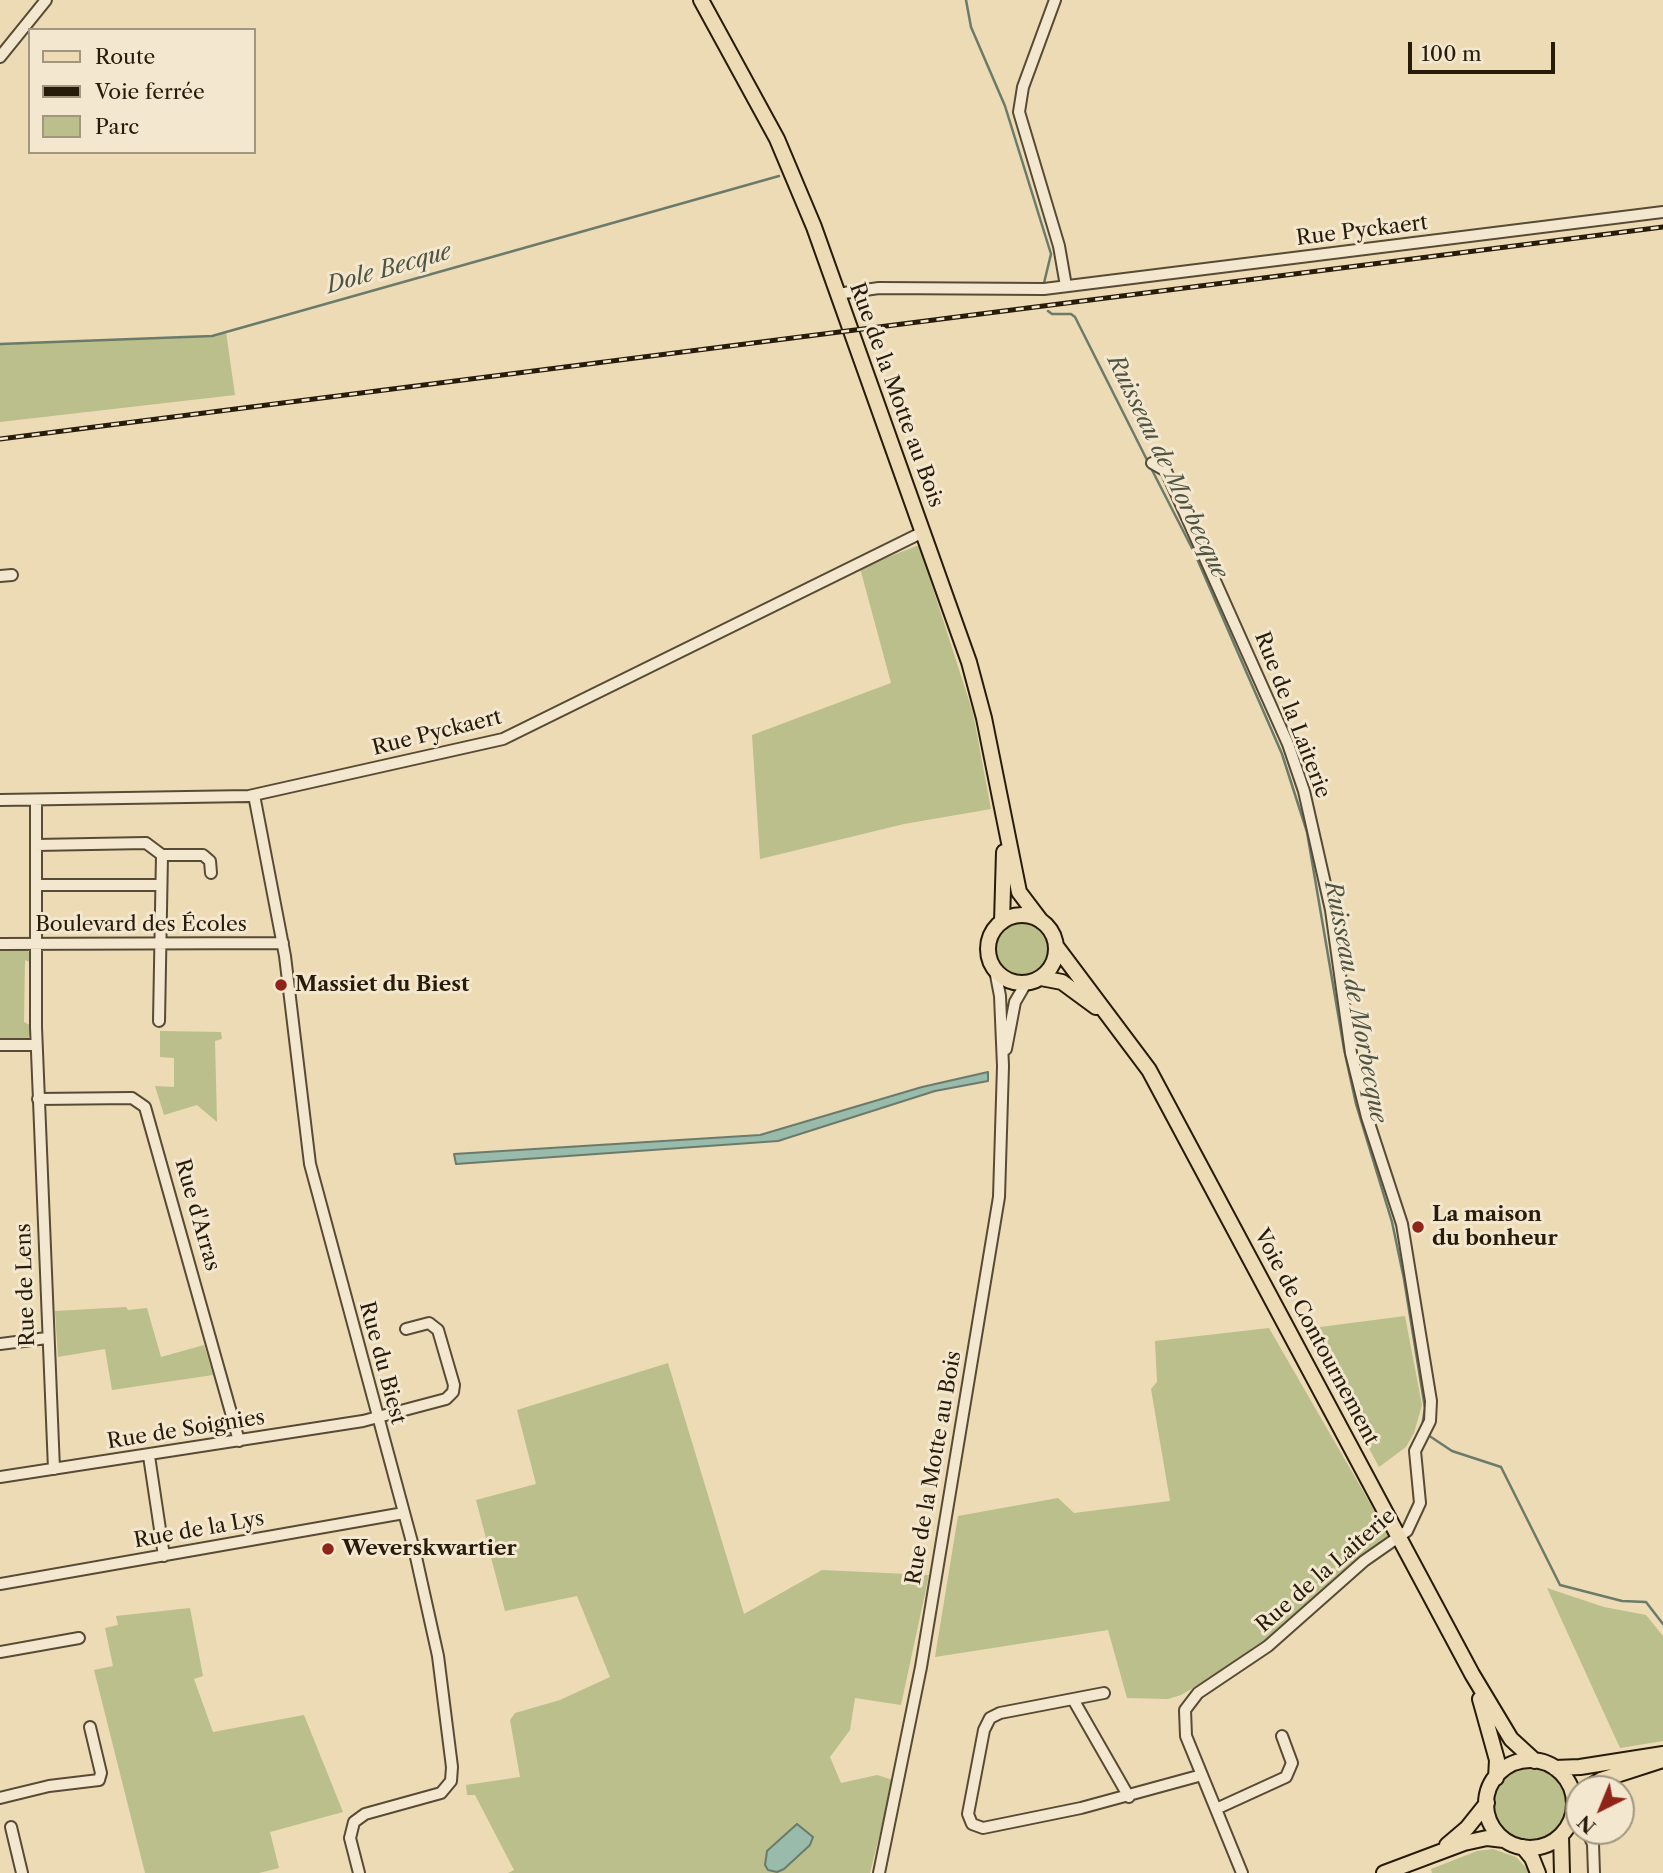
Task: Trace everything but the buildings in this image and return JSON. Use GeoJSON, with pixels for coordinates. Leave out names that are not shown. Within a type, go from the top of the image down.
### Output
{"type":"FeatureCollection","features":[{"type":"Feature","properties":{"kind":"main road","name":"Rue de la Motte au Bois"},"geometry":{"type":"LineString","coordinates":[[701,0],[784,155],[837,294],[975,683],[1019,892],[1041,921]]}},
{"type":"Feature","properties":{"kind":"main road","name":"Rue de la Motte au Bois"},"geometry":{"type":"LineString","coordinates":[[1002,922],[1004,823]]}},
{"type":"Feature","properties":{"kind":"main road"},"geometry":{"type":"LineString","coordinates":[[1021,915],[1041,921],[1053,933],[1056,946],[1066,962],[1116,1024],[1056,979],[1041,978],[1026,983],[1007,980],[995,970],[990,959],[989,943],[1002,922],[1021,915]]}},
{"type":"Feature","properties":{"kind":"main road"},"geometry":{"type":"LineString","coordinates":[[1041,978],[1054,962],[1056,946]]}},
{"type":"Feature","properties":{"kind":"main road","name":"Voie de Contournement"},"geometry":{"type":"LineString","coordinates":[[1116,1024],[1143,1059],[1170,1106],[1472,1674],[1511,1739],[1535,1761]]}},
{"type":"Feature","properties":{"kind":"main road","name":"Voie de Contournement"},"geometry":{"type":"LineString","coordinates":[[1472,1674],[1493,1743],[1496,1778]]}},
{"type":"Feature","properties":{"kind":"main road"},"geometry":{"type":"LineString","coordinates":[[1436,1852],[1467,1828],[1487,1803],[1496,1778],[1513,1764],[1535,1761],[1555,1768],[1663,1754]]}},
{"type":"Feature","properties":{"kind":"main road"},"geometry":{"type":"LineString","coordinates":[[1616,1775],[1663,1760]]}},
{"type":"Feature","properties":{"kind":"main road"},"geometry":{"type":"LineString","coordinates":[[1555,1768],[1565,1780]]}},
{"type":"Feature","properties":{"kind":"main road"},"geometry":{"type":"LineString","coordinates":[[1487,1803],[1491,1823],[1504,1840]]}},
{"type":"Feature","properties":{"kind":"main road"},"geometry":{"type":"LineString","coordinates":[[1384,1873],[1436,1852],[1487,1838],[1504,1840],[1522,1847],[1545,1845],[1565,1831]]}},
{"type":"Feature","properties":{"kind":"main road"},"geometry":{"type":"LineString","coordinates":[[1562,1873],[1567,1845]]}},
{"type":"Feature","properties":{"kind":"main road"},"geometry":{"type":"LineString","coordinates":[[1522,1847],[1532,1858],[1538,1873]]}},
{"type":"Feature","properties":{"kind":"street"},"geometry":{"type":"LineString","coordinates":[[0,57],[46,0]]}},
{"type":"Feature","properties":{"kind":"street"},"geometry":{"type":"LineString","coordinates":[[1055,0],[1023,87],[1020,112],[1059,246],[1066,286]]}},
{"type":"Feature","properties":{"kind":"street","name":"Rue Pyckaert"},"geometry":{"type":"LineString","coordinates":[[837,294],[879,288],[1038,290],[1663,212]]}},
{"type":"Feature","properties":{"kind":"street","name":"Rue de la Laiterie"},"geometry":{"type":"LineString","coordinates":[[1152,463],[1166,471],[1283,733],[1304,791],[1331,910],[1351,1053],[1367,1117],[1404,1233],[1415,1317],[1431,1395],[1431,1417],[1415,1455],[1420,1503],[1413,1522],[1399,1538],[1364,1561],[1262,1651],[1190,1701],[1183,1715],[1184,1726],[1202,1775],[1242,1873]]}},
{"type":"Feature","properties":{"kind":"street","name":"Rue Pyckaert"},"geometry":{"type":"LineString","coordinates":[[0,800],[254,795],[516,734],[923,532]]}},
{"type":"Feature","properties":{"kind":"street"},"geometry":{"type":"LineString","coordinates":[[0,576],[12,575]]}},
{"type":"Feature","properties":{"kind":"street","name":"Rue du Biest"},"geometry":{"type":"LineString","coordinates":[[254,795],[283,943],[310,1164],[404,1513],[436,1647],[452,1777],[447,1788],[437,1794],[365,1814],[357,1819],[351,1829],[350,1838],[359,1873]]}},
{"type":"Feature","properties":{"kind":"street","name":"Rue de Lens"},"geometry":{"type":"LineString","coordinates":[[36,800],[36,1045],[54,1469]]}},
{"type":"Feature","properties":{"kind":"street"},"geometry":{"type":"LineString","coordinates":[[36,845],[146,843],[162,855],[203,855],[210,861],[211,873]]}},
{"type":"Feature","properties":{"kind":"street"},"geometry":{"type":"LineString","coordinates":[[159,1021],[162,855]]}},
{"type":"Feature","properties":{"kind":"street"},"geometry":{"type":"LineString","coordinates":[[36,885],[160,885]]}},
{"type":"Feature","properties":{"kind":"street","name":"Boulevard des Écoles"},"geometry":{"type":"LineString","coordinates":[[0,944],[283,943]]}},
{"type":"Feature","properties":{"kind":"street","name":"Rue de la Motte au Bois"},"geometry":{"type":"LineString","coordinates":[[879,1873],[924,1650],[994,1234],[1002,1151],[1003,1066],[1000,989],[995,970]]}},
{"type":"Feature","properties":{"kind":"street","name":"Rue de la Motte au Bois"},"geometry":{"type":"LineString","coordinates":[[1003,1066],[1015,1002],[1026,983]]}},
{"type":"Feature","properties":{"kind":"street"},"geometry":{"type":"LineString","coordinates":[[0,1045],[36,1045]]}},
{"type":"Feature","properties":{"kind":"street","name":"Rue d'Arras"},"geometry":{"type":"LineString","coordinates":[[38,1099],[132,1098],[145,1107],[239,1441]]}},
{"type":"Feature","properties":{"kind":"street","name":"Rue de Soignies"},"geometry":{"type":"LineString","coordinates":[[0,1477],[149,1456],[378,1418],[443,1400],[453,1392],[438,1329],[429,1323],[406,1329]]}},
{"type":"Feature","properties":{"kind":"street"},"geometry":{"type":"LineString","coordinates":[[0,1344],[47,1338]]}},
{"type":"Feature","properties":{"kind":"street"},"geometry":{"type":"LineString","coordinates":[[149,1456],[164,1556]]}},
{"type":"Feature","properties":{"kind":"street","name":"Rue de la Lys"},"geometry":{"type":"LineString","coordinates":[[0,1584],[404,1513]]}},
{"type":"Feature","properties":{"kind":"street"},"geometry":{"type":"LineString","coordinates":[[0,1652],[79,1638]]}},
{"type":"Feature","properties":{"kind":"street"},"geometry":{"type":"LineString","coordinates":[[1104,1693],[1074,1701],[1000,1713],[990,1718],[984,1730],[968,1814],[970,1821],[977,1828],[1129,1797],[1202,1775]]}},
{"type":"Feature","properties":{"kind":"street"},"geometry":{"type":"LineString","coordinates":[[1074,1701],[1129,1797]]}},
{"type":"Feature","properties":{"kind":"street"},"geometry":{"type":"LineString","coordinates":[[0,1798],[49,1786],[99,1780],[101,1773],[90,1727]]}},
{"type":"Feature","properties":{"kind":"street"},"geometry":{"type":"LineString","coordinates":[[1216,1809],[1286,1777],[1292,1763],[1282,1736]]}},
{"type":"Feature","properties":{"kind":"street"},"geometry":{"type":"LineString","coordinates":[[12,1827],[22,1873]]}},
{"type":"Feature","properties":{"kind":"street"},"geometry":{"type":"LineString","coordinates":[[1593,1845],[1594,1873]]}},
{"type":"Feature","properties":{"kind":"green space"},"geometry":{"type":"Polygon","coordinates":[[[226,332],[235,395],[0,422],[0,344],[212,336],[226,332]]]}},
{"type":"Feature","properties":{"kind":"green space"},"geometry":{"type":"Polygon","coordinates":[[[919,545],[973,713],[991,809],[904,824],[760,859],[752,735],[891,683],[860,568],[919,545]]]}},
{"type":"Feature","properties":{"kind":"green space"},"geometry":{"type":"Polygon","coordinates":[[[1017,921],[1029,921],[1043,929],[1051,943],[1049,960],[1043,969],[1029,977],[1017,977],[1000,965],[995,955],[995,943],[1007,926],[1017,921]]]}},
{"type":"Feature","properties":{"kind":"green space"},"geometry":{"type":"Polygon","coordinates":[[[0,950],[27,950],[32,956],[32,963],[25,960],[24,1022],[32,1026],[28,1040],[0,1041],[0,950]]]}},
{"type":"Feature","properties":{"kind":"green space"},"geometry":{"type":"Polygon","coordinates":[[[160,1031],[221,1032],[222,1039],[215,1041],[217,1122],[197,1105],[164,1115],[155,1086],[174,1087],[174,1058],[160,1057],[160,1031]]]}},
{"type":"Feature","properties":{"kind":"green space"},"geometry":{"type":"Polygon","coordinates":[[[126,1307],[128,1310],[147,1308],[161,1357],[204,1345],[213,1375],[112,1390],[105,1349],[58,1357],[55,1311],[126,1307]]]}},
{"type":"Feature","properties":{"kind":"green space"},"geometry":{"type":"Polygon","coordinates":[[[1405,1316],[1422,1405],[1414,1433],[1406,1447],[1379,1467],[1305,1329],[1405,1316]]]}},
{"type":"Feature","properties":{"kind":"green space"},"geometry":{"type":"Polygon","coordinates":[[[1269,1328],[1389,1536],[1250,1654],[1181,1695],[1168,1699],[1127,1698],[1108,1630],[935,1657],[958,1516],[1058,1498],[1074,1513],[1170,1501],[1151,1389],[1157,1382],[1155,1341],[1269,1328]]]}},
{"type":"Feature","properties":{"kind":"green space"},"geometry":{"type":"Polygon","coordinates":[[[668,1363],[744,1614],[822,1570],[929,1575],[901,1705],[855,1698],[850,1730],[830,1757],[841,1783],[877,1775],[893,1780],[870,1873],[508,1873],[514,1870],[475,1795],[467,1795],[466,1785],[520,1777],[510,1720],[515,1713],[560,1700],[610,1677],[577,1596],[505,1611],[476,1500],[536,1484],[517,1410],[668,1363]]]}},
{"type":"Feature","properties":{"kind":"green space"},"geometry":{"type":"Polygon","coordinates":[[[1547,1588],[1604,1607],[1646,1615],[1663,1636],[1663,1741],[1620,1748],[1547,1588]]]}},
{"type":"Feature","properties":{"kind":"green space"},"geometry":{"type":"Polygon","coordinates":[[[190,1608],[203,1676],[194,1679],[213,1732],[304,1715],[343,1812],[270,1832],[279,1868],[259,1873],[145,1873],[94,1670],[113,1666],[105,1628],[118,1625],[116,1616],[190,1608]]]}},
{"type":"Feature","properties":{"kind":"green space"},"geometry":{"type":"Polygon","coordinates":[[[1530,1769],[1544,1772],[1560,1785],[1563,1791],[1563,1819],[1550,1835],[1544,1838],[1530,1841],[1516,1838],[1500,1825],[1497,1819],[1494,1805],[1497,1791],[1510,1775],[1516,1772],[1530,1769]]]}},
{"type":"Feature","properties":{"kind":"green space"},"geometry":{"type":"Polygon","coordinates":[[[1493,1849],[1516,1857],[1531,1873],[1432,1873],[1431,1869],[1477,1851],[1493,1849]]]}},
{"type":"Feature","properties":{"kind":"shaded area"},"geometry":{"type":"Polygon","coordinates":[[[988,1072],[988,1081],[935,1091],[778,1141],[456,1164],[454,1154],[760,1135],[922,1087],[988,1072]]]}},
{"type":"Feature","properties":{"kind":"shaded area"},"geometry":{"type":"Polygon","coordinates":[[[797,1824],[813,1837],[810,1845],[784,1869],[777,1872],[768,1870],[765,1865],[767,1851],[797,1824]]]}},
{"type":"Feature","properties":{"kind":"waterway","name":"Ruisseau de Morbecque"},"geometry":{"type":"LineString","coordinates":[[966,0],[971,27],[1005,106],[1051,254],[1044,283]]}},
{"type":"Feature","properties":{"kind":"waterway","name":"Dole Becque"},"geometry":{"type":"LineString","coordinates":[[0,344],[212,336],[779,176]]}},
{"type":"Feature","properties":{"kind":"waterway","name":"Ruisseau de Morbecque"},"geometry":{"type":"LineString","coordinates":[[1048,311],[1075,317],[1148,462]]}},
{"type":"Feature","properties":{"kind":"waterway","name":"Ruisseau de Morbecque"},"geometry":{"type":"LineString","coordinates":[[1151,468],[1195,554],[1282,754],[1307,832],[1344,1049],[1356,1104],[1392,1222],[1404,1279],[1425,1408],[1422,1427]]}},
{"type":"Feature","properties":{"kind":"waterway","name":"Ruisseau de Morbecque"},"geometry":{"type":"LineString","coordinates":[[1428,1435],[1452,1451],[1501,1467],[1560,1585],[1622,1601],[1646,1602],[1663,1624]]}},
{"type":"Feature","properties":{"kind":"railway"},"geometry":{"type":"LineString","coordinates":[[0,439],[1663,227]]}},
{"type":"Feature","properties":{"kind":"place","name":"Massiet du Biest"},"geometry":{"type":"Point","coordinates":[281,985]}},
{"type":"Feature","properties":{"kind":"place","name":"La maison du bonheur"},"geometry":{"type":"Point","coordinates":[1418,1227]}},
{"type":"Feature","properties":{"kind":"place","name":"Weverskwartier"},"geometry":{"type":"Point","coordinates":[328,1549]}}]}
